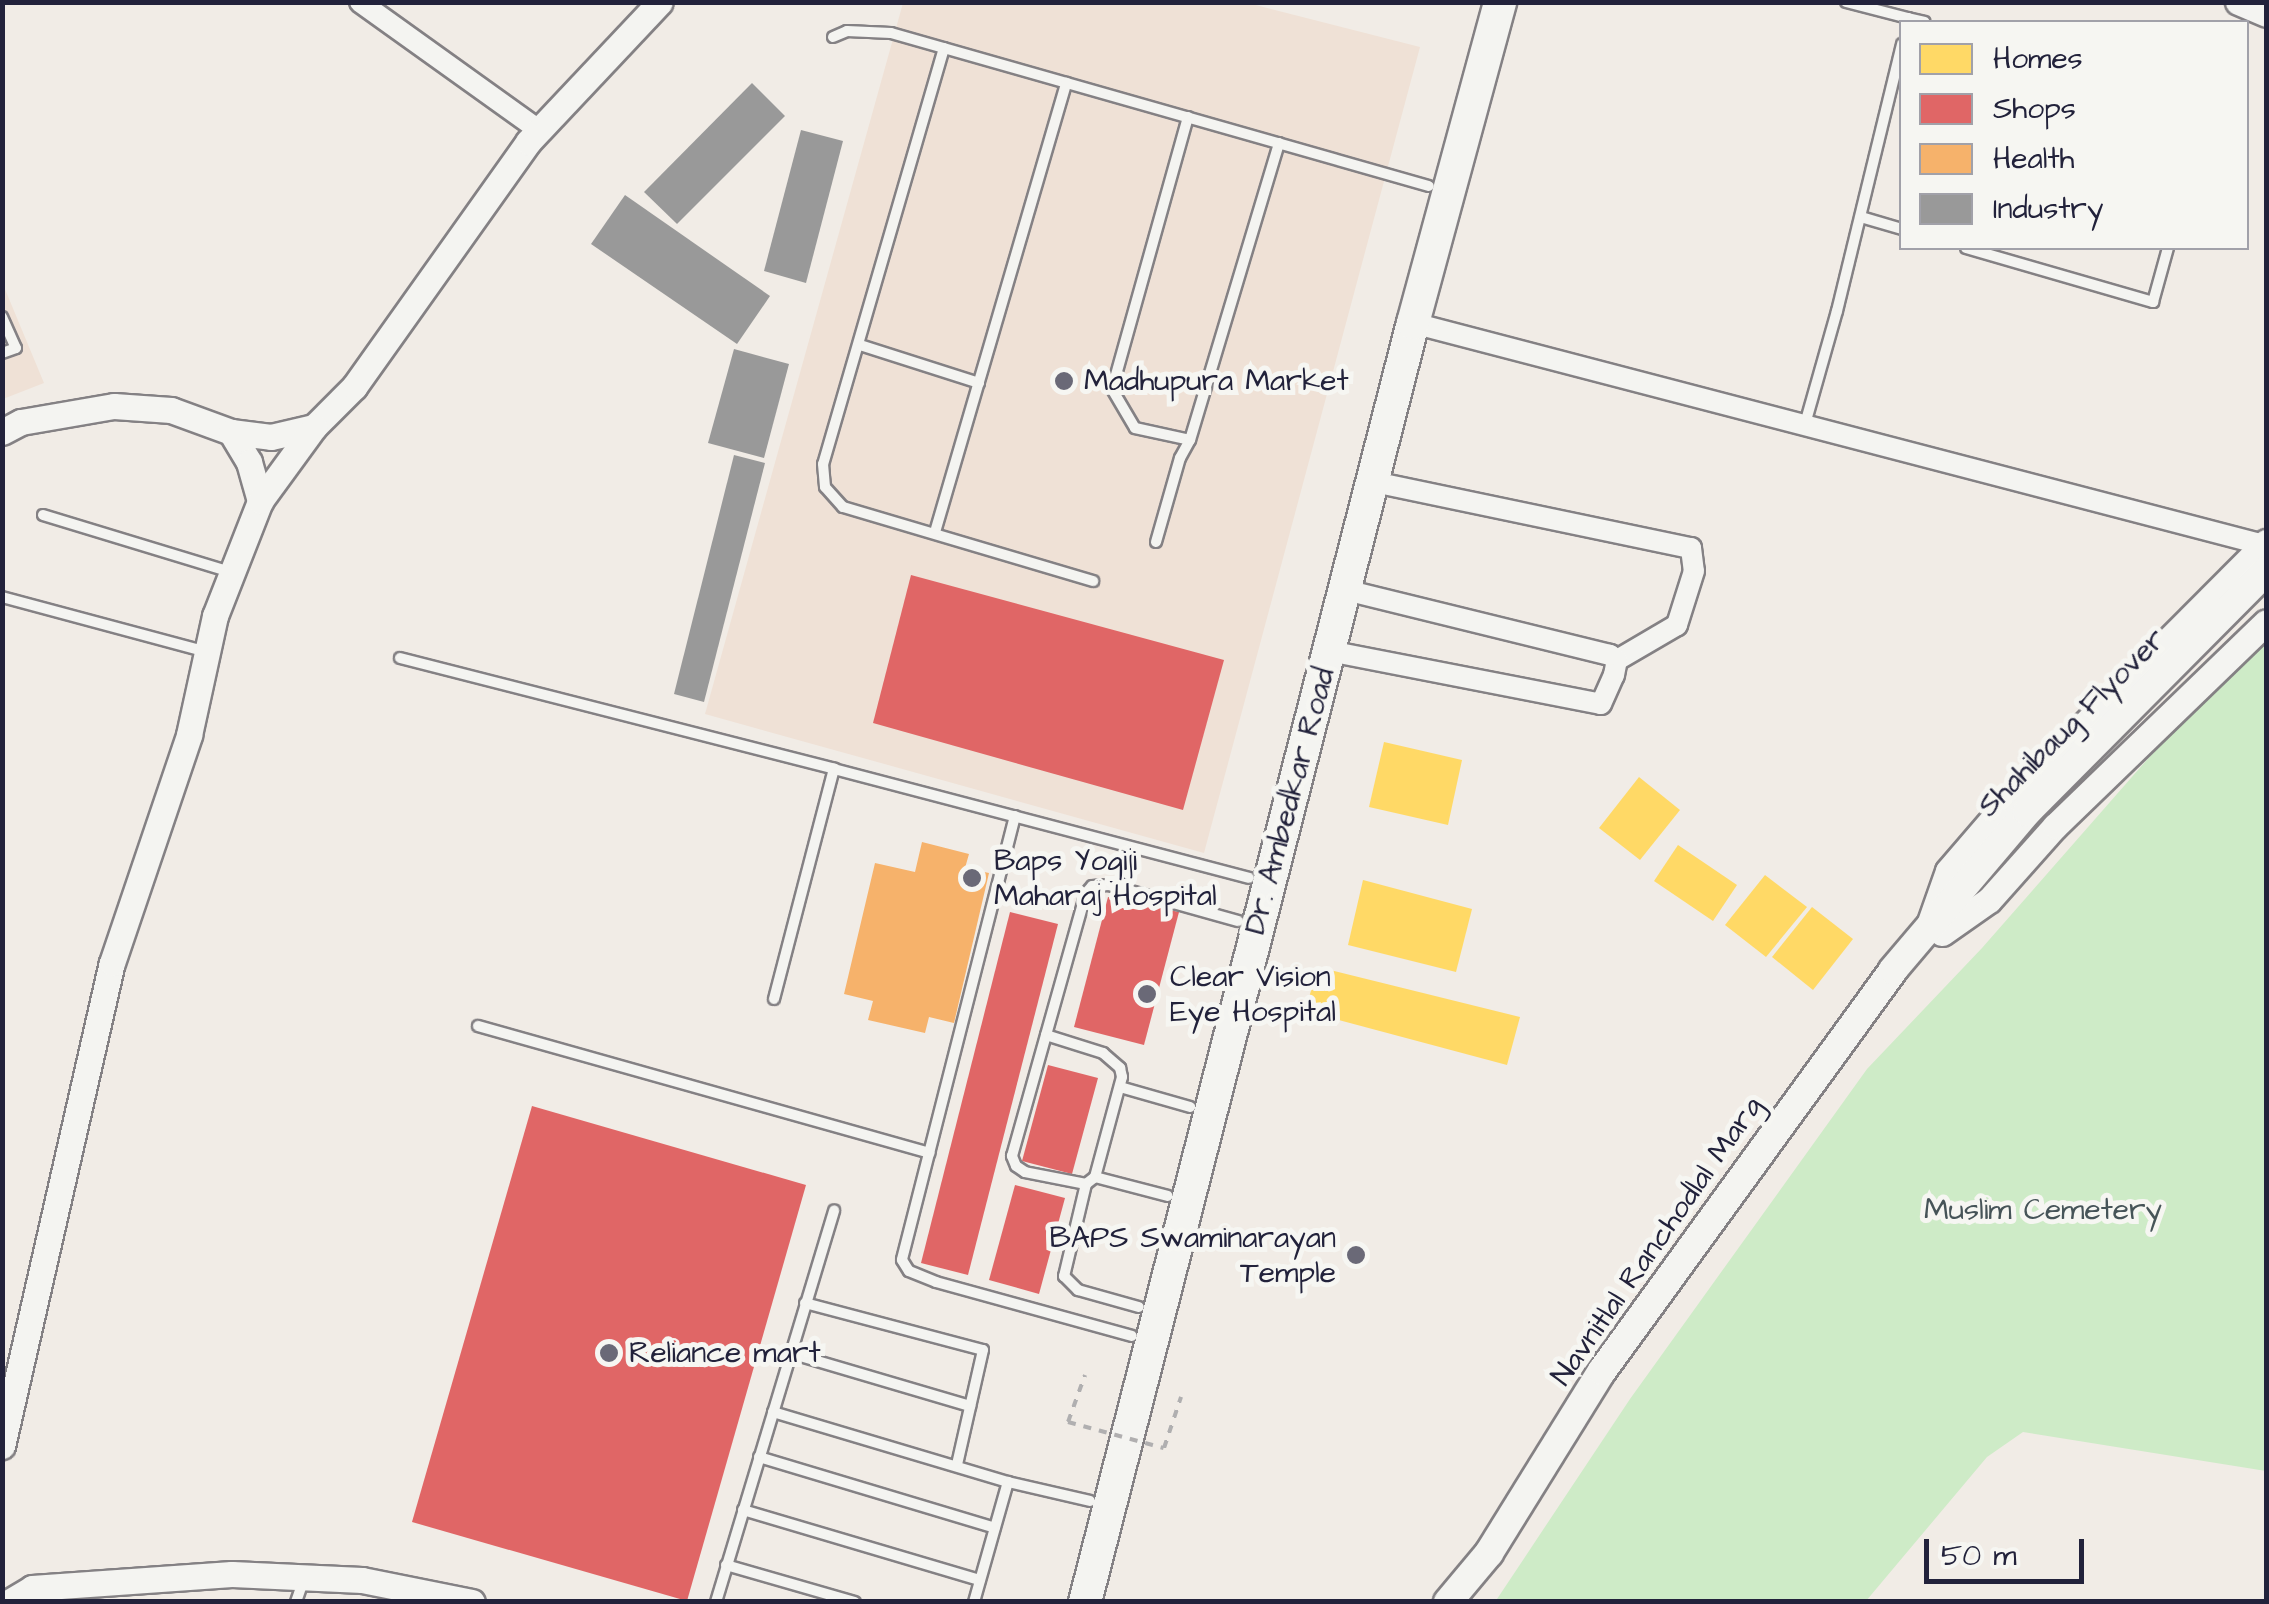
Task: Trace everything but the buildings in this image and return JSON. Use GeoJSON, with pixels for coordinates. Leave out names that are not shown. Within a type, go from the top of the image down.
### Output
{"type":"FeatureCollection","features":[{"type":"Feature","properties":{"kind":"main road","name":"Dr. Ambedkar Road"},"geometry":{"type":"LineString","coordinates":[[1064,1602],[1479,2]]}},
{"type":"Feature","properties":{"kind":"main road","name":"Dr. Ambedkar Road"},"geometry":{"type":"LineString","coordinates":[[1085,1602],[1412,323],[1500,2]]}},
{"type":"Feature","properties":{"kind":"main road","name":"Shahibaug Flyover"},"geometry":{"type":"LineString","coordinates":[[1936,929],[1987,866],[2266,552]]}},
{"type":"Feature","properties":{"kind":"main road","name":"Shahibaug Flyover"},"geometry":{"type":"LineString","coordinates":[[1987,866],[2266,593]]}},
{"type":"Feature","properties":{"kind":"main road","name":"Navnitlal Ranchodlal Marg"},"geometry":{"type":"LineString","coordinates":[[1448,1602],[1489,1552],[1602,1370],[1738,1177],[1936,929]]}},
{"type":"Feature","properties":{"kind":"main road"},"geometry":{"type":"LineString","coordinates":[[1468,1602],[1502,1562],[1615,1380],[1936,929]]}},
{"type":"Feature","properties":{"kind":"street"},"geometry":{"type":"LineString","coordinates":[[360,2],[539,130]]}},
{"type":"Feature","properties":{"kind":"street"},"geometry":{"type":"LineString","coordinates":[[2,1446],[112,963],[189,735],[231,572],[260,501],[314,427],[354,387],[539,130],[660,2]]}},
{"type":"Feature","properties":{"kind":"street"},"geometry":{"type":"LineString","coordinates":[[2236,6],[2266,14]]}},
{"type":"Feature","properties":{"kind":"street"},"geometry":{"type":"LineString","coordinates":[[1412,323],[1805,424],[2266,552]]}},
{"type":"Feature","properties":{"kind":"street"},"geometry":{"type":"LineString","coordinates":[[4,427],[114,406],[171,410],[231,432],[270,437],[314,427]]}},
{"type":"Feature","properties":{"kind":"street"},"geometry":{"type":"LineString","coordinates":[[231,432],[249,462],[260,501]]}},
{"type":"Feature","properties":{"kind":"street"},"geometry":{"type":"LineString","coordinates":[[1330,651],[1601,704],[1617,660],[1676,626],[1694,571],[1690,548],[1374,482]]}},
{"type":"Feature","properties":{"kind":"street"},"geometry":{"type":"LineString","coordinates":[[1936,929],[1948,871],[2010,799],[2266,552]]}},
{"type":"Feature","properties":{"kind":"street"},"geometry":{"type":"LineString","coordinates":[[1345,590],[1617,660]]}},
{"type":"Feature","properties":{"kind":"street"},"geometry":{"type":"LineString","coordinates":[[1936,929],[1990,900],[2056,826],[2266,622]]}},
{"type":"Feature","properties":{"kind":"street"},"geometry":{"type":"LineString","coordinates":[[10,1602],[32,1588],[232,1574],[300,1590],[362,1580],[398,1594],[472,1602]]}},
{"type":"Feature","properties":{"kind":"lane"},"geometry":{"type":"LineString","coordinates":[[1846,2],[1907,20]]}},
{"type":"Feature","properties":{"kind":"lane"},"geometry":{"type":"LineString","coordinates":[[833,37],[848,31],[891,33],[1429,186]]}},
{"type":"Feature","properties":{"kind":"lane"},"geometry":{"type":"LineString","coordinates":[[944,48],[824,464],[825,487],[842,506],[1092,582]]}},
{"type":"Feature","properties":{"kind":"lane"},"geometry":{"type":"LineString","coordinates":[[1805,424],[1899,57]]}},
{"type":"Feature","properties":{"kind":"lane"},"geometry":{"type":"LineString","coordinates":[[935,532],[1066,83]]}},
{"type":"Feature","properties":{"kind":"lane"},"geometry":{"type":"LineString","coordinates":[[1188,118],[1112,389],[1135,428],[1190,440]]}},
{"type":"Feature","properties":{"kind":"lane"},"geometry":{"type":"LineString","coordinates":[[1156,542],[1279,143]]}},
{"type":"Feature","properties":{"kind":"lane"},"geometry":{"type":"LineString","coordinates":[[1861,217],[1899,227]]}},
{"type":"Feature","properties":{"kind":"lane"},"geometry":{"type":"LineString","coordinates":[[1973,250],[2153,302],[2167,250]]}},
{"type":"Feature","properties":{"kind":"lane"},"geometry":{"type":"LineString","coordinates":[[2,316],[16,348],[2,353]]}},
{"type":"Feature","properties":{"kind":"lane"},"geometry":{"type":"LineString","coordinates":[[860,346],[979,383]]}},
{"type":"Feature","properties":{"kind":"lane"},"geometry":{"type":"LineString","coordinates":[[42,516],[231,572]]}},
{"type":"Feature","properties":{"kind":"lane"},"geometry":{"type":"LineString","coordinates":[[2,597],[208,652]]}},
{"type":"Feature","properties":{"kind":"lane"},"geometry":{"type":"LineString","coordinates":[[400,658],[1249,878]]}},
{"type":"Feature","properties":{"kind":"lane"},"geometry":{"type":"LineString","coordinates":[[774,999],[834,768]]}},
{"type":"Feature","properties":{"kind":"lane"},"geometry":{"type":"LineString","coordinates":[[1015,816],[902,1260],[909,1272],[1136,1321]]}},
{"type":"Feature","properties":{"kind":"lane"},"geometry":{"type":"LineString","coordinates":[[1168,1196],[1091,1180],[1025,1172],[1016,1166],[1012,1156],[1092,886],[1110,885],[1238,921]]}},
{"type":"Feature","properties":{"kind":"lane"},"geometry":{"type":"LineString","coordinates":[[478,1026],[929,1153]]}},
{"type":"Feature","properties":{"kind":"lane"},"geometry":{"type":"LineString","coordinates":[[1046,1035],[1115,1059],[1122,1077],[1064,1276],[1078,1290],[1136,1321]]}},
{"type":"Feature","properties":{"kind":"lane"},"geometry":{"type":"LineString","coordinates":[[1120,1087],[1190,1107]]}},
{"type":"Feature","properties":{"kind":"lane"},"geometry":{"type":"LineString","coordinates":[[716,1602],[834,1210]]}},
{"type":"Feature","properties":{"kind":"lane"},"geometry":{"type":"LineString","coordinates":[[806,1303],[983,1350],[957,1464]]}},
{"type":"Feature","properties":{"kind":"lane"},"geometry":{"type":"LineString","coordinates":[[790,1354],[970,1406]]}},
{"type":"Feature","properties":{"kind":"lane"},"geometry":{"type":"LineString","coordinates":[[772,1412],[1008,1482],[1090,1501]]}},
{"type":"Feature","properties":{"kind":"lane"},"geometry":{"type":"LineString","coordinates":[[759,1458],[995,1528]]}},
{"type":"Feature","properties":{"kind":"lane"},"geometry":{"type":"LineString","coordinates":[[974,1602],[1008,1482]]}},
{"type":"Feature","properties":{"kind":"lane"},"geometry":{"type":"LineString","coordinates":[[743,1510],[980,1580]]}},
{"type":"Feature","properties":{"kind":"lane"},"geometry":{"type":"LineString","coordinates":[[726,1566],[854,1602]]}},
{"type":"Feature","properties":{"kind":"path"},"geometry":{"type":"LineString","coordinates":[[1086,1375],[1068,1422],[1164,1448],[1182,1398]]}},
{"type":"Feature","properties":{"kind":"shaded area","name":"Madhupura Market"},"geometry":{"type":"Polygon","coordinates":[[[903,3],[1248,3],[1420,47],[1204,853],[705,714],[903,3]]]}},
{"type":"Feature","properties":{"kind":"shaded area"},"geometry":{"type":"Polygon","coordinates":[[[2,282],[44,383],[3,399],[2,399],[2,282]]]}},
{"type":"Feature","properties":{"kind":"green space","name":"Muslim Cemetery"},"geometry":{"type":"Polygon","coordinates":[[[2266,624],[2266,1471],[2023,1432],[1987,1457],[1866,1601],[1495,1602],[1630,1399],[1867,1069],[1982,948],[2266,624]]]}},
{"type":"Feature","properties":{"kind":"place","name":"Madhupura Market"},"geometry":{"type":"Point","coordinates":[1064,381]}},
{"type":"Feature","properties":{"kind":"place","name":"Baps Yogiji Maharaj Hospital"},"geometry":{"type":"Point","coordinates":[972,878]}},
{"type":"Feature","properties":{"kind":"place","name":"Clear Vision Eye Hospital"},"geometry":{"type":"Point","coordinates":[1147,994]}},
{"type":"Feature","properties":{"kind":"place","name":"BAPS Swaminarayan Temple"},"geometry":{"type":"Point","coordinates":[1356,1255]}},
{"type":"Feature","properties":{"kind":"place","name":"Reliance mart"},"geometry":{"type":"Point","coordinates":[609,1353]}}]}
